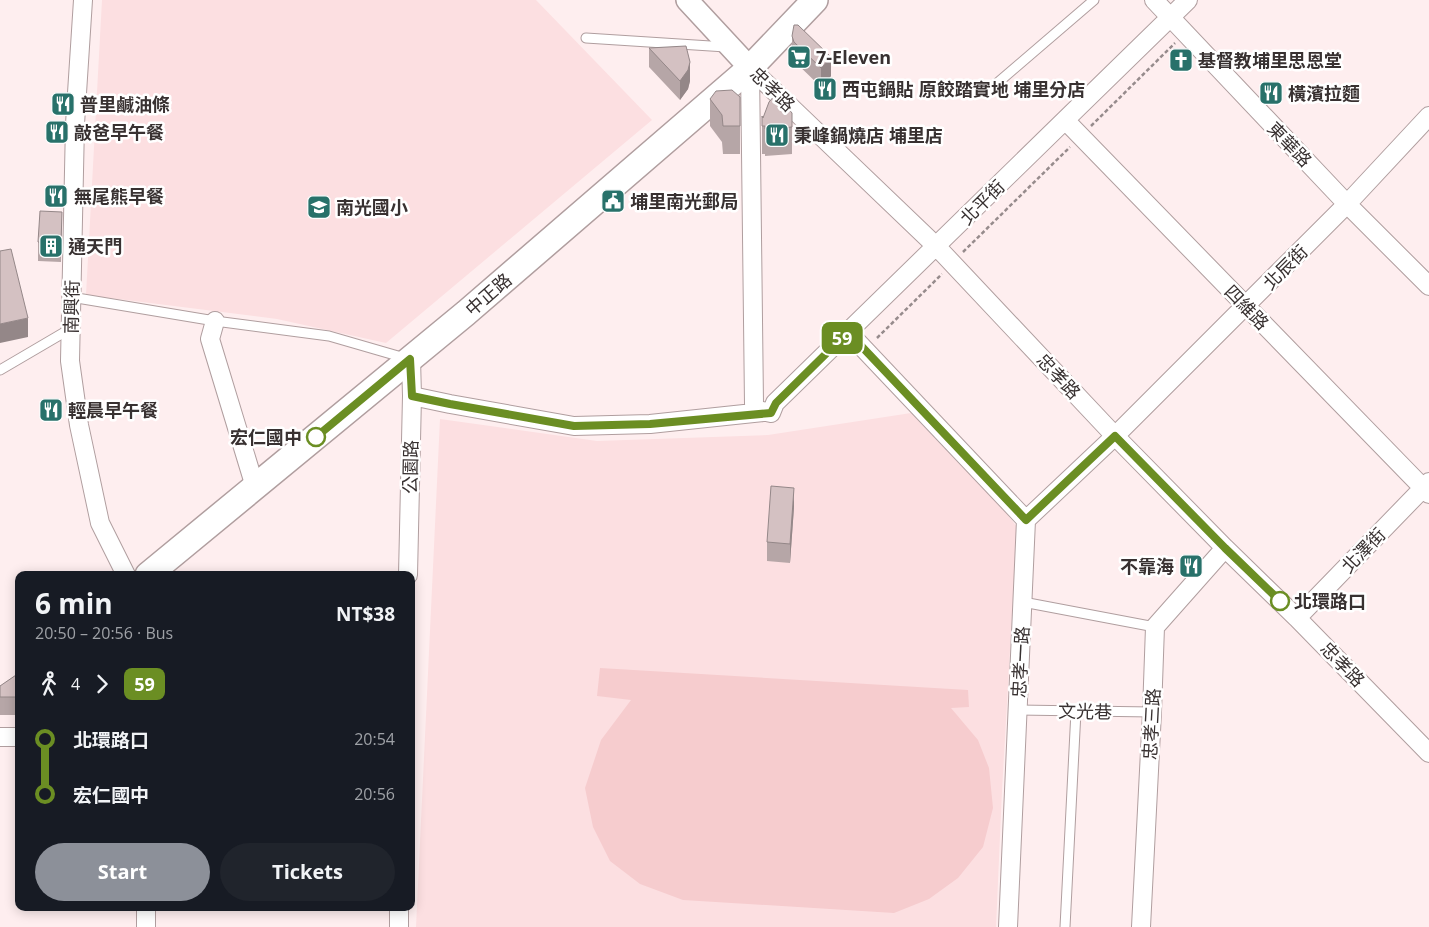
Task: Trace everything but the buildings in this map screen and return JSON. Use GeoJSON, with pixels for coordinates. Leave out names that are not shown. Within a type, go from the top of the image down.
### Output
{"type":"FeatureCollection","features":[{"type":"Feature","properties":{"kind":"main road","name":"中正路"},"geometry":{"type":"LineString","coordinates":[[153,571],[410,359],[750,68],[815,0]]}},
{"type":"Feature","properties":{"kind":"street","name":"南興街"},"geometry":{"type":"LineString","coordinates":[[83,0],[75,124],[70,360],[79,425],[100,523],[124,571]]}},
{"type":"Feature","properties":{"kind":"street","name":"忠孝路"},"geometry":{"type":"LineString","coordinates":[[687,0],[750,68],[937,247],[1115,436],[1429,753]]}},
{"type":"Feature","properties":{"kind":"street","name":"東華路"},"geometry":{"type":"LineString","coordinates":[[1154,0],[1347,204],[1429,286]]}},
{"type":"Feature","properties":{"kind":"street","name":"北平街"},"geometry":{"type":"LineString","coordinates":[[769,408],[937,247],[1188,0]]}},
{"type":"Feature","properties":{"kind":"street"},"geometry":{"type":"LineString","coordinates":[[750,68],[754,404],[757,410],[769,408]]}},
{"type":"Feature","properties":{"kind":"street","name":"北辰街"},"geometry":{"type":"LineString","coordinates":[[1115,436],[1347,204],[1429,116]]}},
{"type":"Feature","properties":{"kind":"street","name":"四維路"},"geometry":{"type":"LineString","coordinates":[[1065,120],[1427,488]]}},
{"type":"Feature","properties":{"kind":"street"},"geometry":{"type":"LineString","coordinates":[[214,321],[210,339],[256,487]]}},
{"type":"Feature","properties":{"kind":"street"},"geometry":{"type":"LineString","coordinates":[[848,332],[1026,520],[1115,436]]}},
{"type":"Feature","properties":{"kind":"street","name":"公園路"},"geometry":{"type":"LineString","coordinates":[[408,571],[412,396],[410,359]]}},
{"type":"Feature","properties":{"kind":"street"},"geometry":{"type":"LineString","coordinates":[[412,396],[574,426],[650,424],[769,408]]}},
{"type":"Feature","properties":{"kind":"street","name":"北澤街"},"geometry":{"type":"LineString","coordinates":[[1297,618],[1427,488]]}},
{"type":"Feature","properties":{"kind":"street","name":"忠孝一路"},"geometry":{"type":"LineString","coordinates":[[1008,927],[1026,520]]}},
{"type":"Feature","properties":{"kind":"street"},"geometry":{"type":"LineString","coordinates":[[1155,627],[1225,548]]}},
{"type":"Feature","properties":{"kind":"street","name":"忠孝三路"},"geometry":{"type":"LineString","coordinates":[[1141,927],[1155,627]]}},
{"type":"Feature","properties":{"kind":"street"},"geometry":{"type":"LineString","coordinates":[[0,737],[15,737]]}},
{"type":"Feature","properties":{"kind":"street"},"geometry":{"type":"LineString","coordinates":[[146,911],[146,927]]}},
{"type":"Feature","properties":{"kind":"street"},"geometry":{"type":"LineString","coordinates":[[398,927],[399,911]]}},
{"type":"Feature","properties":{"kind":"lane"},"geometry":{"type":"LineString","coordinates":[[995,85],[1094,0]]}},
{"type":"Feature","properties":{"kind":"lane"},"geometry":{"type":"LineString","coordinates":[[586,38],[732,48]]}},
{"type":"Feature","properties":{"kind":"lane"},"geometry":{"type":"LineString","coordinates":[[71,297],[214,321],[329,336],[410,359]]}},
{"type":"Feature","properties":{"kind":"lane"},"geometry":{"type":"LineString","coordinates":[[0,370],[70,329]]}},
{"type":"Feature","properties":{"kind":"lane"},"geometry":{"type":"LineString","coordinates":[[1023,602],[1155,627]]}},
{"type":"Feature","properties":{"kind":"lane","name":"文光巷"},"geometry":{"type":"LineString","coordinates":[[1018,710],[1152,712]]}},
{"type":"Feature","properties":{"kind":"lane"},"geometry":{"type":"LineString","coordinates":[[1065,927],[1076,711]]}},
{"type":"Feature","properties":{"kind":"path"},"geometry":{"type":"LineString","coordinates":[[865,350],[1185,33]]}},
{"type":"Feature","properties":{"kind":"shaded area","name":"南光國小"},"geometry":{"type":"Polygon","coordinates":[[[102,0],[536,0],[652,120],[386,343],[277,319],[86,295],[102,0]]]}},
{"type":"Feature","properties":{"kind":"shaded area"},"geometry":{"type":"Polygon","coordinates":[[[911,413],[1007,514],[1017,527],[996,927],[416,927],[440,419],[597,441],[768,435],[911,413]]]}},
{"type":"Feature","properties":{"kind":"shaded area"},"geometry":{"type":"Polygon","coordinates":[[[600,668],[968,690],[969,707],[951,708],[978,740],[989,768],[993,808],[983,847],[958,878],[929,899],[894,913],[683,900],[640,884],[610,861],[593,827],[585,788],[601,740],[631,700],[597,696],[600,668]]]}},
{"type":"Feature","properties":{"kind":"bus line","name":"59"},"geometry":{"type":"LineString","coordinates":[[316,437],[410,359],[412,396],[574,426],[650,424],[763,412],[771,413],[776,403],[848,332],[1026,520],[1115,436],[1280,601]]}},
{"type":"Feature","properties":{"kind":"place","name":"7-Eleven"},"geometry":{"type":"Point","coordinates":[799,57]}},
{"type":"Feature","properties":{"kind":"place","name":"基督教埔里思恩堂"},"geometry":{"type":"Point","coordinates":[1181,60]}},
{"type":"Feature","properties":{"kind":"place","name":"西屯鍋貼 原餃踏實地 埔里分店"},"geometry":{"type":"Point","coordinates":[825,89]}},
{"type":"Feature","properties":{"kind":"place","name":"橫濱拉麵"},"geometry":{"type":"Point","coordinates":[1271,93]}},
{"type":"Feature","properties":{"kind":"place","name":"普里鹹油條"},"geometry":{"type":"Point","coordinates":[63,104]}},
{"type":"Feature","properties":{"kind":"place","name":"敲爸早午餐"},"geometry":{"type":"Point","coordinates":[57,132]}},
{"type":"Feature","properties":{"kind":"place","name":"秉峰鍋燒店 埔里店"},"geometry":{"type":"Point","coordinates":[777,135]}},
{"type":"Feature","properties":{"kind":"place","name":"無尾熊早餐"},"geometry":{"type":"Point","coordinates":[56,196]}},
{"type":"Feature","properties":{"kind":"place","name":"埔里南光郵局"},"geometry":{"type":"Point","coordinates":[613,201]}},
{"type":"Feature","properties":{"kind":"place","name":"南光國小"},"geometry":{"type":"Point","coordinates":[319,207]}},
{"type":"Feature","properties":{"kind":"place","name":"通天門"},"geometry":{"type":"Point","coordinates":[51,246]}},
{"type":"Feature","properties":{"kind":"place","name":"輕晨早午餐"},"geometry":{"type":"Point","coordinates":[51,410]}},
{"type":"Feature","properties":{"kind":"place","name":"宏仁國中"},"geometry":{"type":"Point","coordinates":[316,437]}},
{"type":"Feature","properties":{"kind":"place","name":"不靠海"},"geometry":{"type":"Point","coordinates":[1191,566]}},
{"type":"Feature","properties":{"kind":"place","name":"北環路口"},"geometry":{"type":"Point","coordinates":[1280,601]}}]}
